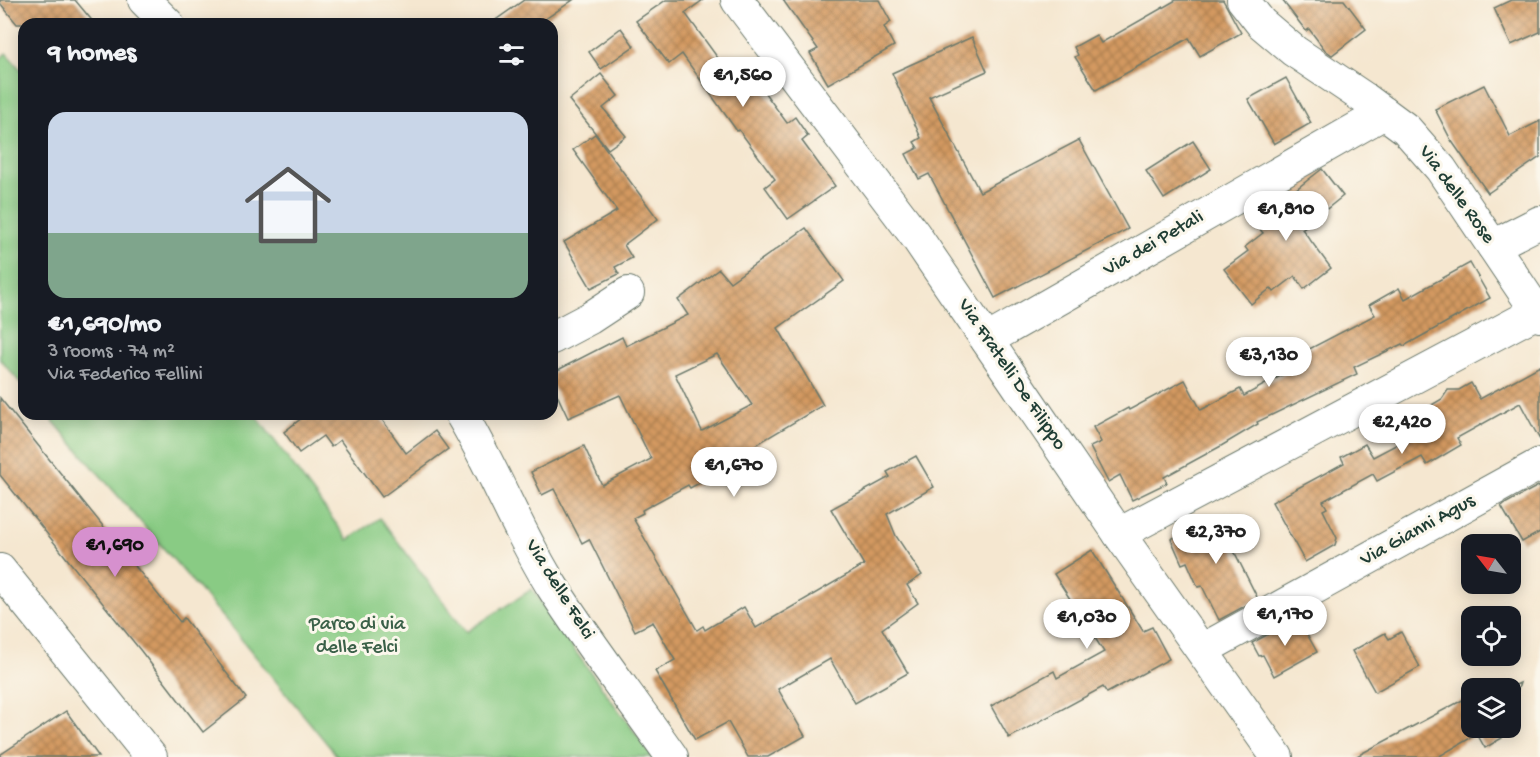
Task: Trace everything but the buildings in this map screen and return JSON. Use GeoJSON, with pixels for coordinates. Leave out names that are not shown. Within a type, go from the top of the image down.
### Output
{"type":"FeatureCollection","features":[{"type":"Feature","properties":{"kind":"street"},"geometry":{"type":"LineString","coordinates":[[144,0],[162,18]]}},
{"type":"Feature","properties":{"kind":"street","name":"Via Fratelli De Filippo"},"geometry":{"type":"LineString","coordinates":[[736,0],[915,235],[1119,534],[1277,757]]}},
{"type":"Feature","properties":{"kind":"street","name":"Via delle Rose"},"geometry":{"type":"LineString","coordinates":[[1243,0],[1261,23],[1294,51],[1406,129],[1442,169],[1538,314]]}},
{"type":"Feature","properties":{"kind":"street","name":"Via dei Petali"},"geometry":{"type":"LineString","coordinates":[[987,340],[1384,113]]}},
{"type":"Feature","properties":{"kind":"street"},"geometry":{"type":"LineString","coordinates":[[1492,246],[1540,222]]}},
{"type":"Feature","properties":{"kind":"street"},"geometry":{"type":"LineString","coordinates":[[558,335],[590,318],[628,293]]}},
{"type":"Feature","properties":{"kind":"street"},"geometry":{"type":"LineString","coordinates":[[1119,534],[1538,314]]}},
{"type":"Feature","properties":{"kind":"street","name":"Via delle Felci"},"geometry":{"type":"LineString","coordinates":[[464,420],[532,552],[554,589],[672,757]]}},
{"type":"Feature","properties":{"kind":"street","name":"Via Gianni Agus"},"geometry":{"type":"LineString","coordinates":[[1202,650],[1540,464]]}},
{"type":"Feature","properties":{"kind":"street"},"geometry":{"type":"LineString","coordinates":[[0,570],[151,757]]}},
{"type":"Feature","properties":{"kind":"green space"},"geometry":{"type":"Polygon","coordinates":[[[6,53],[18,66],[18,380],[0,359],[0,59],[6,53]]]}},
{"type":"Feature","properties":{"kind":"green space","name":"Parco di via delle Felci"},"geometry":{"type":"Polygon","coordinates":[[[52,420],[259,420],[348,540],[380,518],[466,632],[532,589],[653,757],[338,757],[224,618],[52,420]]]}}]}
